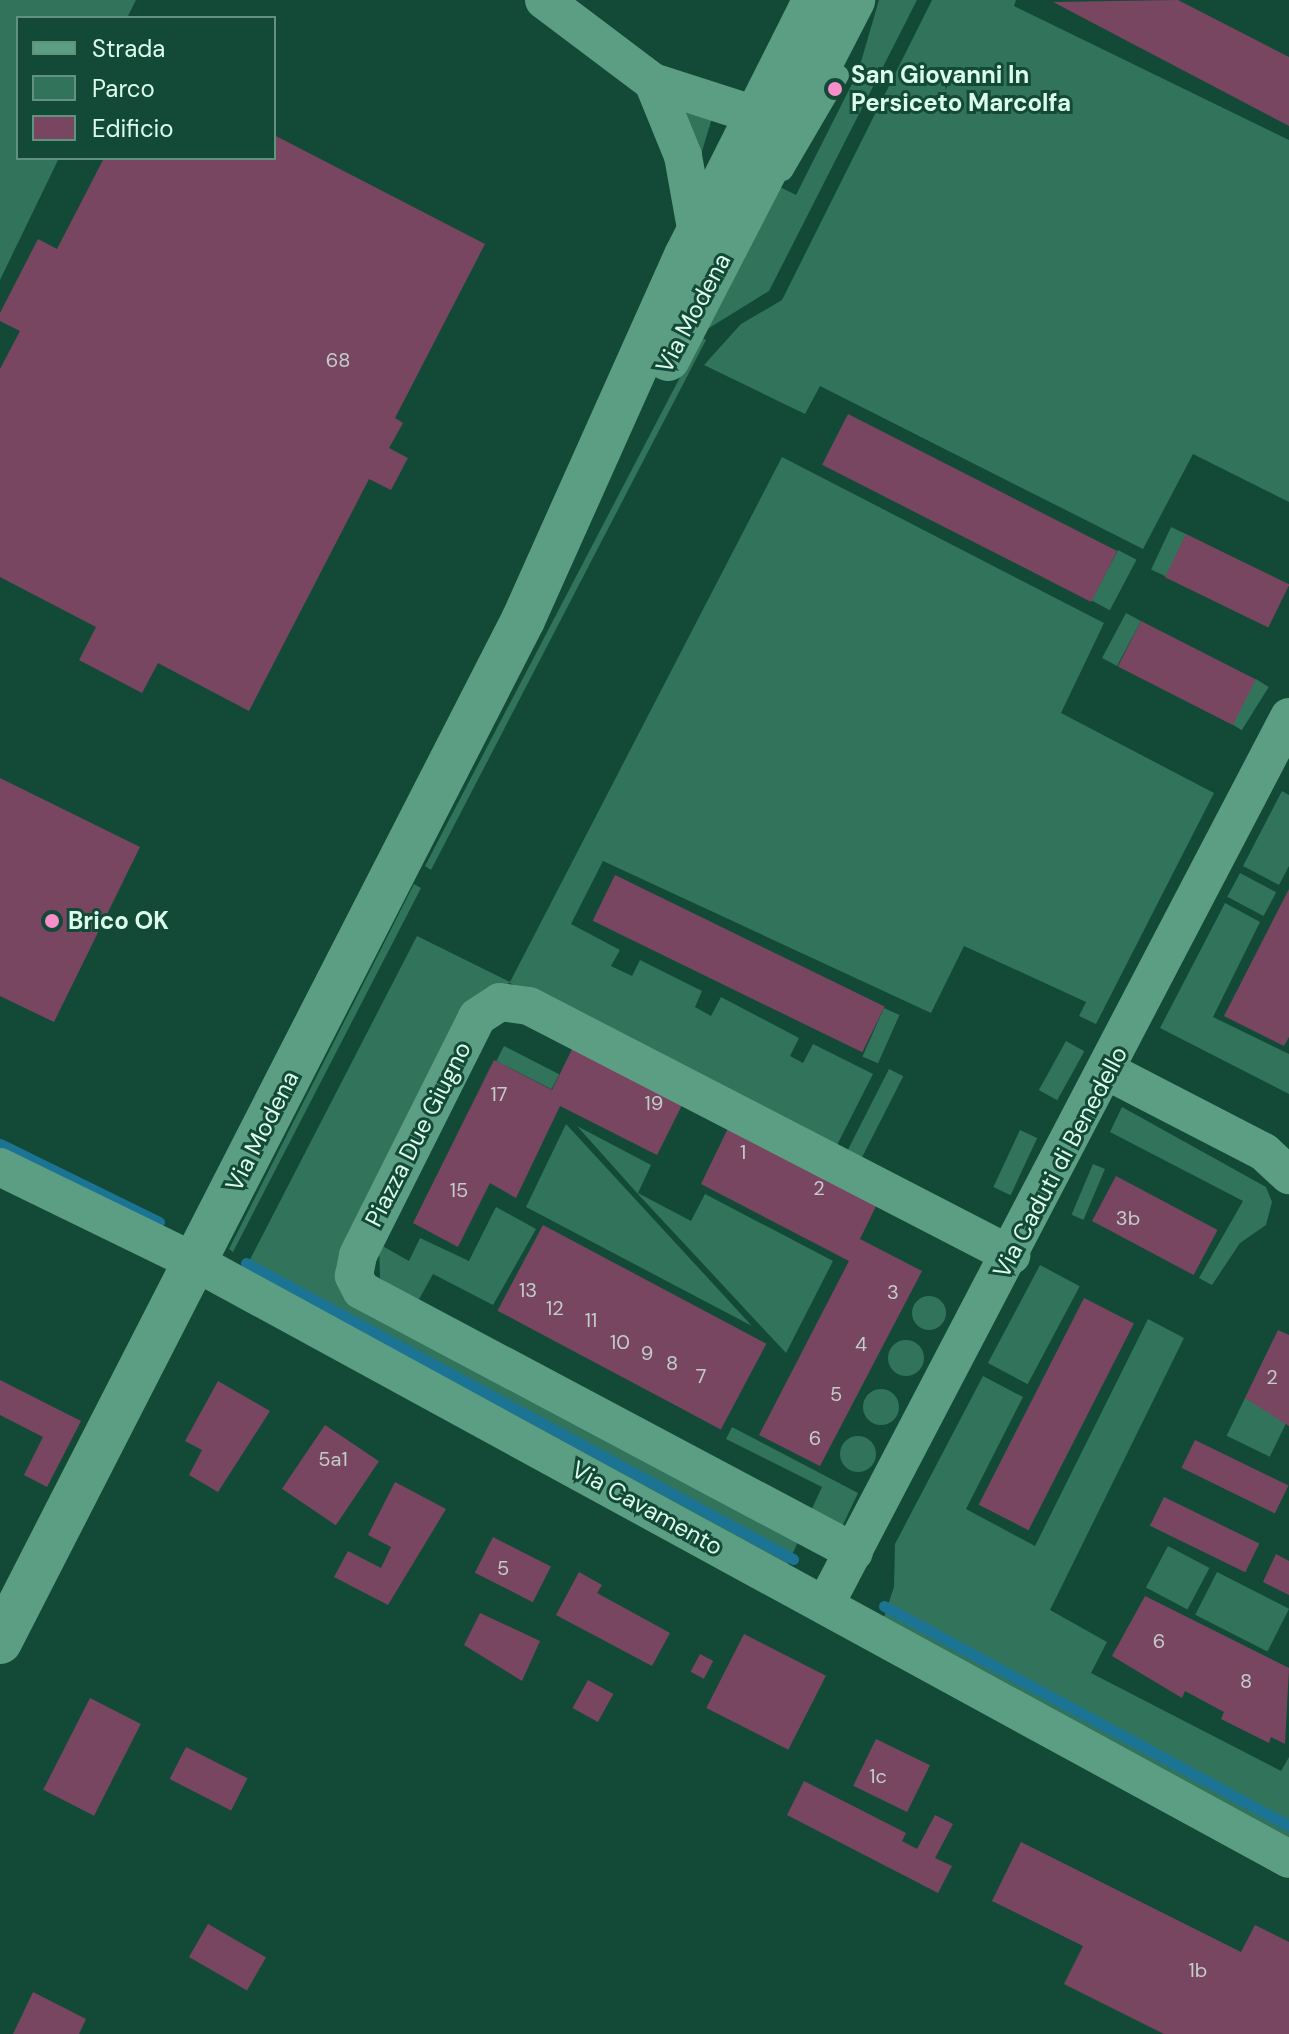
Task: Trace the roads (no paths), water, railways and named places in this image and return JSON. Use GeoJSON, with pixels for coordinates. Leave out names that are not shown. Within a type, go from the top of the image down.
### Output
{"type":"FeatureCollection","features":[{"type":"Feature","properties":{"kind":"main road","name":"Via Modena"},"geometry":{"type":"LineString","coordinates":[[523,620],[697,234],[815,0]]}},
{"type":"Feature","properties":{"kind":"main road","name":"Via Modena"},"geometry":{"type":"LineString","coordinates":[[0,1642],[523,620],[745,217],[853,0]]}},
{"type":"Feature","properties":{"kind":"street"},"geometry":{"type":"LineString","coordinates":[[544,0],[653,82],[755,115]]}},
{"type":"Feature","properties":{"kind":"street"},"geometry":{"type":"LineString","coordinates":[[653,82],[683,156],[697,234]]}},
{"type":"Feature","properties":{"kind":"street","name":"Via Caduti di Benedello"},"geometry":{"type":"LineString","coordinates":[[825,1605],[1109,1072],[1289,717]]}},
{"type":"Feature","properties":{"kind":"street","name":"Piazza Due Giugno"},"geometry":{"type":"LineString","coordinates":[[854,1552],[361,1290],[354,1276],[358,1255],[477,1017],[500,1002],[529,1006],[1011,1255]]}},
{"type":"Feature","properties":{"kind":"street"},"geometry":{"type":"LineString","coordinates":[[1109,1072],[1264,1152],[1289,1175]]}},
{"type":"Feature","properties":{"kind":"street","name":"Via Cavamento"},"geometry":{"type":"LineString","coordinates":[[0,1167],[195,1262],[1289,1859]]}},
{"type":"Feature","properties":{"kind":"lane"},"geometry":{"type":"LineString","coordinates":[[745,217],[802,149],[848,57],[862,0]]}},
{"type":"Feature","properties":{"kind":"waterway"},"geometry":{"type":"LineString","coordinates":[[0,1144],[159,1222]]}},
{"type":"Feature","properties":{"kind":"waterway"},"geometry":{"type":"LineString","coordinates":[[246,1263],[793,1559]]}},
{"type":"Feature","properties":{"kind":"waterway"},"geometry":{"type":"LineString","coordinates":[[884,1606],[1289,1826]]}},
{"type":"Feature","properties":{"kind":"place","name":"San Giovanni In Persiceto Marcolfa"},"geometry":{"type":"Point","coordinates":[835,89]}},
{"type":"Feature","properties":{"kind":"place","name":"Brico OK"},"geometry":{"type":"Point","coordinates":[52,921]}}]}
